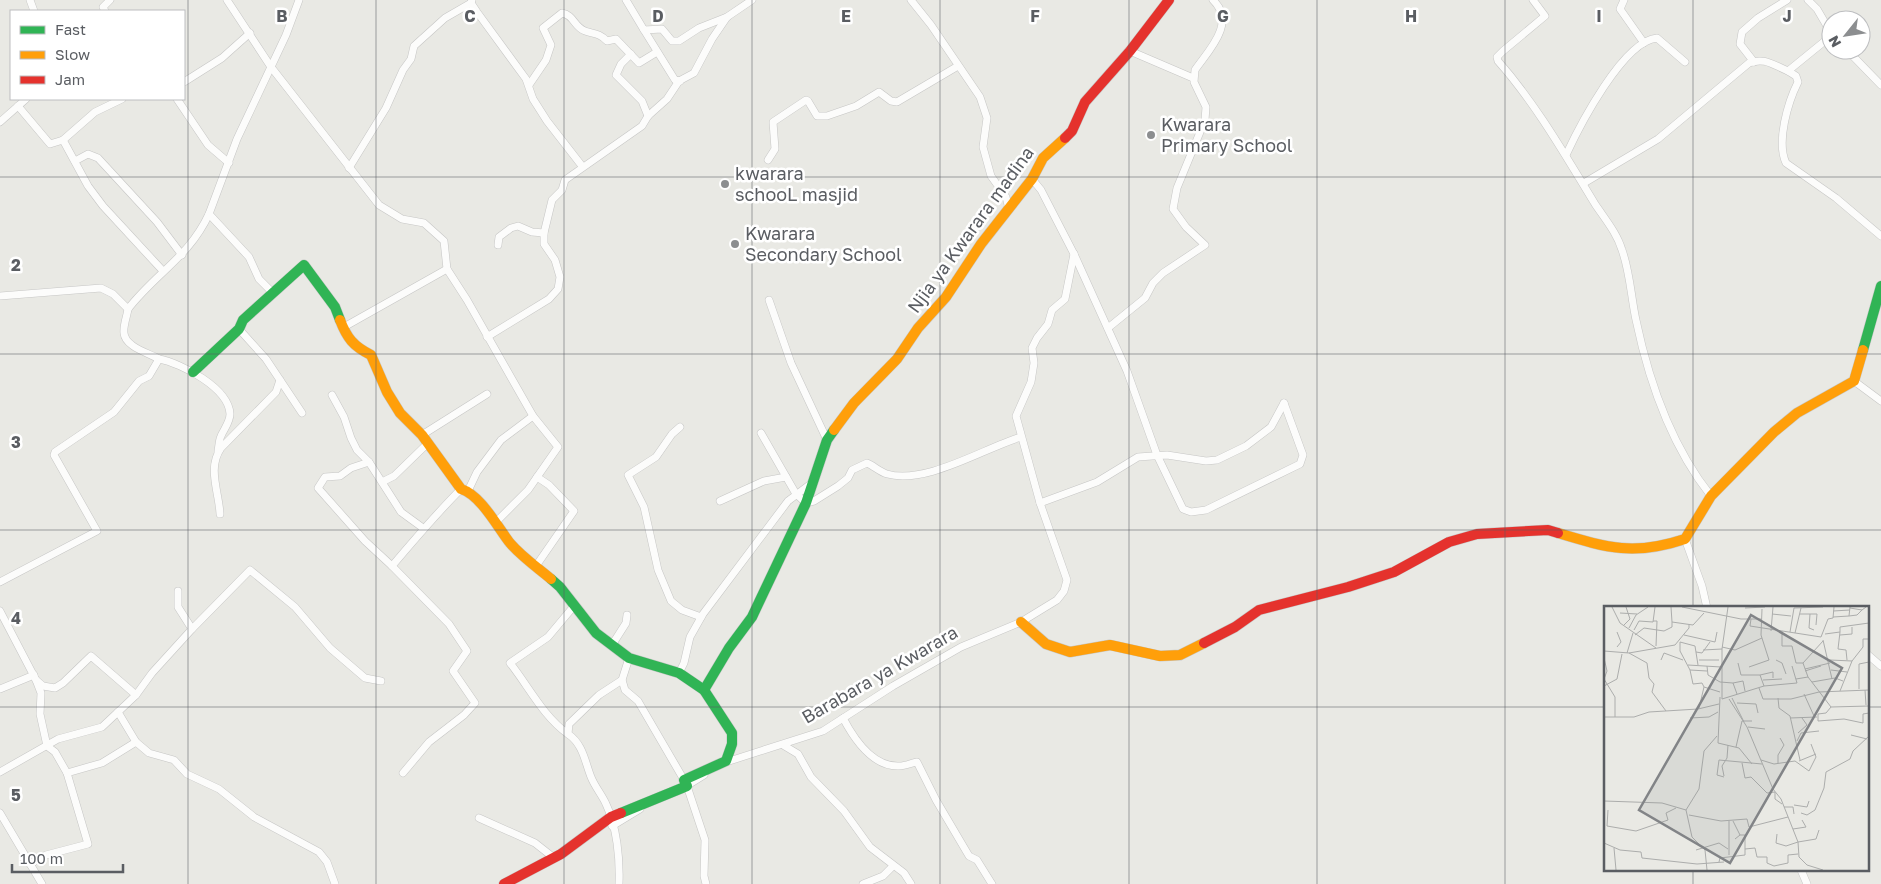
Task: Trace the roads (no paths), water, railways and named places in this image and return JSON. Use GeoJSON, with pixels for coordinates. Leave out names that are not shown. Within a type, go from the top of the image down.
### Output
{"type":"FeatureCollection","features":[{"type":"Feature","properties":{"kind":"street"},"geometry":{"type":"LineString","coordinates":[[104,10],[103,7],[110,0]]}},
{"type":"Feature","properties":{"kind":"street"},"geometry":{"type":"LineString","coordinates":[[227,0],[271,67],[380,205],[390,214],[402,219],[424,223],[442,238],[446,248],[447,269],[532,416],[558,447],[528,490],[496,522]]}},
{"type":"Feature","properties":{"kind":"street"},"geometry":{"type":"LineString","coordinates":[[220,514],[214,471],[221,437],[230,416],[228,404],[210,384],[193,372],[134,347],[125,339],[124,332],[128,308],[150,282],[182,255],[209,214],[237,140],[271,67],[299,0]]}},
{"type":"Feature","properties":{"kind":"street"},"geometry":{"type":"LineString","coordinates":[[626,0],[675,80],[680,80]]}},
{"type":"Feature","properties":{"kind":"street"},"geometry":{"type":"LineString","coordinates":[[644,30],[662,29],[672,40],[679,41],[699,28],[727,18],[752,0]]}},
{"type":"Feature","properties":{"kind":"street"},"geometry":{"type":"LineString","coordinates":[[911,0],[931,25],[980,96],[987,118],[983,147],[991,176],[1006,196],[1009,209]]}},
{"type":"Feature","properties":{"kind":"street","name":"Njia ya Kwarara madina"},"geometry":{"type":"LineString","coordinates":[[830,436],[854,404],[897,359],[918,328],[946,298],[981,244],[1032,179],[1043,158],[1072,131],[1085,102],[1130,51],[1169,0]]}},
{"type":"Feature","properties":{"kind":"street"},"geometry":{"type":"LineString","coordinates":[[1108,328],[1145,298],[1153,284],[1163,273],[1205,245],[1186,227],[1173,209],[1177,188],[1205,120],[1206,107],[1193,78],[1195,70],[1223,27],[1220,11],[1213,0]]}},
{"type":"Feature","properties":{"kind":"street"},"geometry":{"type":"LineString","coordinates":[[1533,0],[1544,16],[1503,51],[1497,57],[1498,60],[1525,94],[1566,155],[1622,249],[1642,350],[1670,431],[1693,473],[1711,496]]}},
{"type":"Feature","properties":{"kind":"street"},"geometry":{"type":"LineString","coordinates":[[1624,0],[1620,8],[1644,42]]}},
{"type":"Feature","properties":{"kind":"street"},"geometry":{"type":"LineString","coordinates":[[1754,62],[1740,44],[1742,32],[1758,18],[1787,0]]}},
{"type":"Feature","properties":{"kind":"street"},"geometry":{"type":"LineString","coordinates":[[1808,0],[1821,20]]}},
{"type":"Feature","properties":{"kind":"street"},"geometry":{"type":"LineString","coordinates":[[349,168],[386,108],[403,70],[411,59],[414,46],[445,18],[471,1],[529,85],[533,99],[547,122],[582,166]]}},
{"type":"Feature","properties":{"kind":"street"},"geometry":{"type":"LineString","coordinates":[[529,85],[546,60],[551,45],[543,28],[562,13],[570,14],[585,31],[601,34],[607,40],[616,39],[639,62],[657,52]]}},
{"type":"Feature","properties":{"kind":"street"},"geometry":{"type":"LineString","coordinates":[[487,337],[549,299],[558,290],[560,277],[555,260],[544,244],[544,233],[552,200],[562,190],[565,180],[582,166],[642,126],[648,116],[667,99],[680,80],[694,73],[712,39],[727,18]]}},
{"type":"Feature","properties":{"kind":"street"},"geometry":{"type":"LineString","coordinates":[[185,81],[222,58],[250,34]]}},
{"type":"Feature","properties":{"kind":"street"},"geometry":{"type":"LineString","coordinates":[[1566,155],[1593,101],[1627,58],[1644,42],[1657,38],[1685,62]]}},
{"type":"Feature","properties":{"kind":"street"},"geometry":{"type":"LineString","coordinates":[[1788,71],[1821,43]]}},
{"type":"Feature","properties":{"kind":"street"},"geometry":{"type":"LineString","coordinates":[[1130,51],[1193,78]]}},
{"type":"Feature","properties":{"kind":"street"},"geometry":{"type":"LineString","coordinates":[[631,54],[621,64],[616,75],[642,101],[648,116]]}},
{"type":"Feature","properties":{"kind":"street"},"geometry":{"type":"LineString","coordinates":[[1857,60],[1881,85]]}},
{"type":"Feature","properties":{"kind":"street"},"geometry":{"type":"LineString","coordinates":[[1584,183],[1658,140],[1735,73],[1754,62],[1768,61],[1796,76],[1798,82],[1785,121],[1783,157],[1786,163],[1836,198],[1881,236]]}},
{"type":"Feature","properties":{"kind":"street"},"geometry":{"type":"LineString","coordinates":[[768,160],[774,149],[773,122],[806,100],[817,116],[827,116],[861,104],[879,92],[891,101],[897,102],[958,66]]}},
{"type":"Feature","properties":{"kind":"street"},"geometry":{"type":"LineString","coordinates":[[0,122],[25,100]]}},
{"type":"Feature","properties":{"kind":"street"},"geometry":{"type":"LineString","coordinates":[[18,106],[50,144],[63,140],[95,112],[120,100]]}},
{"type":"Feature","properties":{"kind":"street"},"geometry":{"type":"LineString","coordinates":[[178,100],[208,146],[229,163]]}},
{"type":"Feature","properties":{"kind":"street"},"geometry":{"type":"LineString","coordinates":[[63,140],[88,186],[103,206],[163,271]]}},
{"type":"Feature","properties":{"kind":"street"},"geometry":{"type":"LineString","coordinates":[[75,160],[88,154],[98,158],[157,222],[182,255]]}},
{"type":"Feature","properties":{"kind":"street"},"geometry":{"type":"LineString","coordinates":[[1032,179],[1041,190],[1074,254],[1108,328],[1127,372],[1157,455],[1183,509],[1191,512],[1206,510],[1300,464],[1303,455],[1284,403],[1271,427],[1246,446],[1217,460],[1206,461],[1157,455],[1138,457],[1098,482],[1040,503]]}},
{"type":"Feature","properties":{"kind":"street"},"geometry":{"type":"LineString","coordinates":[[209,214],[249,257],[259,279],[273,293]]}},
{"type":"Feature","properties":{"kind":"street"},"geometry":{"type":"LineString","coordinates":[[498,245],[500,237],[518,226],[532,232],[544,233]]}},
{"type":"Feature","properties":{"kind":"street","name":"Barabara ya Kwarara"},"geometry":{"type":"LineString","coordinates":[[504,884],[554,858],[612,822],[726,760],[783,745],[823,731],[960,646],[1020,622],[1057,600],[1064,591],[1067,580],[1040,503],[1016,416],[1031,382],[1034,363],[1032,348],[1048,324],[1052,310],[1065,299],[1074,254]]}},
{"type":"Feature","properties":{"kind":"street"},"geometry":{"type":"LineString","coordinates":[[193,372],[239,329],[243,320],[304,265],[335,307],[346,336],[355,346],[372,355],[387,392],[400,413],[425,439],[464,490],[496,522],[511,544],[560,588],[596,633],[630,658],[679,672],[704,690],[732,733],[732,744],[726,760]]}},
{"type":"Feature","properties":{"kind":"street"},"geometry":{"type":"LineString","coordinates":[[344,327],[447,269]]}},
{"type":"Feature","properties":{"kind":"street"},"geometry":{"type":"LineString","coordinates":[[1020,622],[1046,644],[1070,652],[1110,645],[1160,656],[1180,656],[1235,627],[1259,610],[1280,603],[1348,587],[1385,575],[1449,542],[1476,534],[1507,534],[1548,530],[1600,546],[1623,550],[1667,545],[1685,539],[1711,496],[1774,432],[1797,412],[1854,381],[1881,286]]}},
{"type":"Feature","properties":{"kind":"street"},"geometry":{"type":"LineString","coordinates":[[0,296],[101,288],[113,294],[128,308]]}},
{"type":"Feature","properties":{"kind":"street"},"geometry":{"type":"LineString","coordinates":[[704,690],[729,648],[752,617],[806,503],[830,436],[791,363],[769,300]]}},
{"type":"Feature","properties":{"kind":"street"},"geometry":{"type":"LineString","coordinates":[[239,329],[266,359],[302,413]]}},
{"type":"Feature","properties":{"kind":"street"},"geometry":{"type":"LineString","coordinates":[[0,582],[97,531],[86,514],[54,452],[114,412],[139,381],[148,376],[159,359]]}},
{"type":"Feature","properties":{"kind":"street"},"geometry":{"type":"LineString","coordinates":[[217,454],[276,392],[280,380]]}},
{"type":"Feature","properties":{"kind":"street"},"geometry":{"type":"LineString","coordinates":[[1854,381],[1881,401]]}},
{"type":"Feature","properties":{"kind":"street"},"geometry":{"type":"LineString","coordinates":[[382,482],[394,476],[425,439],[487,394]]}},
{"type":"Feature","properties":{"kind":"street"},"geometry":{"type":"LineString","coordinates":[[332,395],[344,417],[350,438],[363,458],[369,462],[401,512],[423,528]]}},
{"type":"Feature","properties":{"kind":"street"},"geometry":{"type":"LineString","coordinates":[[392,566],[412,545],[423,528],[464,490],[501,440],[532,416]]}},
{"type":"Feature","properties":{"kind":"street"},"geometry":{"type":"LineString","coordinates":[[680,427],[672,434],[656,456],[628,475],[644,507],[658,570],[671,601],[682,610],[700,618]]}},
{"type":"Feature","properties":{"kind":"street"},"geometry":{"type":"LineString","coordinates":[[760,433],[796,494],[806,503]]}},
{"type":"Feature","properties":{"kind":"street"},"geometry":{"type":"LineString","coordinates":[[806,503],[814,501],[838,486],[848,478],[852,470],[867,463],[876,466],[885,474],[917,474],[1021,437]]}},
{"type":"Feature","properties":{"kind":"street"},"geometry":{"type":"LineString","coordinates":[[369,462],[351,468],[340,476],[325,477],[318,488],[365,541],[442,615],[456,633],[467,651],[453,671],[475,703],[464,715],[429,742],[403,774]]}},
{"type":"Feature","properties":{"kind":"street"},"geometry":{"type":"LineString","coordinates":[[536,566],[574,511],[550,485],[537,476]]}},
{"type":"Feature","properties":{"kind":"street"},"geometry":{"type":"LineString","coordinates":[[720,500],[764,481],[786,477]]}},
{"type":"Feature","properties":{"kind":"street"},"geometry":{"type":"LineString","coordinates":[[679,672],[684,663],[690,636],[700,618],[788,501],[812,483]]}},
{"type":"Feature","properties":{"kind":"street"},"geometry":{"type":"LineString","coordinates":[[1685,539],[1702,586],[1707,606]]}},
{"type":"Feature","properties":{"kind":"street"},"geometry":{"type":"LineString","coordinates":[[0,772],[58,739],[102,727],[136,696],[152,673],[250,570],[295,607],[330,648],[366,678],[381,681]]}},
{"type":"Feature","properties":{"kind":"street"},"geometry":{"type":"LineString","coordinates":[[178,591],[178,607],[192,629]]}},
{"type":"Feature","properties":{"kind":"street"},"geometry":{"type":"LineString","coordinates":[[574,606],[548,637],[510,663],[542,709],[557,726],[573,738],[585,756],[591,778],[607,804],[612,822],[617,848],[619,884]]}},
{"type":"Feature","properties":{"kind":"street"},"geometry":{"type":"LineString","coordinates":[[612,645],[626,623],[627,615]]}},
{"type":"Feature","properties":{"kind":"street"},"geometry":{"type":"LineString","coordinates":[[1,616],[35,677],[41,693],[40,714],[47,746],[55,752],[67,773],[88,844],[46,855],[30,864]]}},
{"type":"Feature","properties":{"kind":"street"},"geometry":{"type":"LineString","coordinates":[[1868,655],[1881,666]]}},
{"type":"Feature","properties":{"kind":"street"},"geometry":{"type":"LineString","coordinates":[[35,677],[43,686],[55,688],[63,683],[91,656],[136,696]]}},
{"type":"Feature","properties":{"kind":"street"},"geometry":{"type":"LineString","coordinates":[[568,734],[569,724],[599,696],[622,680],[630,658]]}},
{"type":"Feature","properties":{"kind":"street"},"geometry":{"type":"LineString","coordinates":[[0,689],[35,677]]}},
{"type":"Feature","properties":{"kind":"street"},"geometry":{"type":"LineString","coordinates":[[622,680],[625,690],[638,701],[686,783],[705,840],[704,876],[706,884]]}},
{"type":"Feature","properties":{"kind":"street"},"geometry":{"type":"LineString","coordinates":[[118,712],[136,742],[149,753],[174,760],[187,774],[219,789],[254,817],[319,852],[327,862],[335,884]]}},
{"type":"Feature","properties":{"kind":"street"},"geometry":{"type":"LineString","coordinates":[[843,718],[862,747],[880,764],[896,767],[917,762],[969,856],[977,860],[992,884]]}},
{"type":"Feature","properties":{"kind":"street"},"geometry":{"type":"LineString","coordinates":[[67,773],[102,763],[136,742]]}},
{"type":"Feature","properties":{"kind":"street"},"geometry":{"type":"LineString","coordinates":[[783,745],[798,754],[811,777],[844,811],[870,847],[904,873],[911,884]]}},
{"type":"Feature","properties":{"kind":"street"},"geometry":{"type":"LineString","coordinates":[[0,813],[42,884]]}},
{"type":"Feature","properties":{"kind":"street"},"geometry":{"type":"LineString","coordinates":[[478,818],[534,843],[554,858]]}},
{"type":"Feature","properties":{"kind":"street"},"geometry":{"type":"LineString","coordinates":[[863,884],[883,876],[893,866]]}},
{"type":"Feature","properties":{"kind":"street"},"geometry":{"type":"LineString","coordinates":[[1802,872],[1807,884]]}},
{"type":"Feature","properties":{"kind":"place","name":"Kwarara Primary School"},"geometry":{"type":"Point","coordinates":[1151,135]}},
{"type":"Feature","properties":{"kind":"place","name":"kwarara schooL masjid"},"geometry":{"type":"Point","coordinates":[725,184]}},
{"type":"Feature","properties":{"kind":"place","name":"Kwarara Secondary School"},"geometry":{"type":"Point","coordinates":[735,244]}}]}
